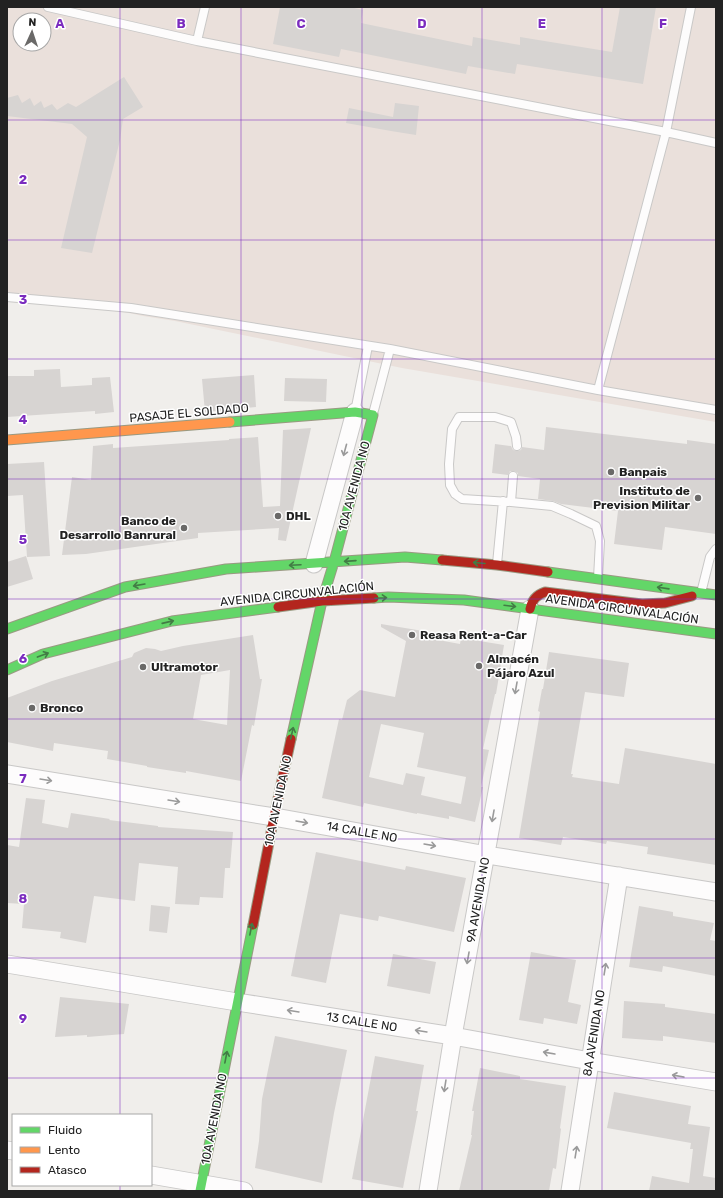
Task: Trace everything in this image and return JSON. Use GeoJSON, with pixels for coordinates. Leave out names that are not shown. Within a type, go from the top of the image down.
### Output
{"type":"FeatureCollection","features":[{"type":"Feature","properties":{"kind":"main road","name":"PASAJE EL SOLDADO"},"geometry":{"type":"LineString","coordinates":[[7,440],[355,412],[373,415]]}},
{"type":"Feature","properties":{"kind":"main road","name":"10A AVENIDA NO"},"geometry":{"type":"LineString","coordinates":[[201,1187],[274,817],[322,601],[334,562],[373,415]]}},
{"type":"Feature","properties":{"kind":"main road"},"geometry":{"type":"LineString","coordinates":[[7,629],[125,587],[226,569],[405,557],[497,565],[716,595]]}},
{"type":"Feature","properties":{"kind":"main road"},"geometry":{"type":"LineString","coordinates":[[530,609],[534,599],[539,594],[545,592],[642,604],[665,603],[680,600],[700,593]]}},
{"type":"Feature","properties":{"kind":"main road","name":"AVENIDA CIRCUNVALACIÓN"},"geometry":{"type":"LineString","coordinates":[[7,670],[43,654],[172,621],[322,601],[388,597],[464,600],[716,634]]}},
{"type":"Feature","properties":{"kind":"street","name":"10A AVENIDA NO"},"geometry":{"type":"LineString","coordinates":[[314,564],[355,412]]}},
{"type":"Feature","properties":{"kind":"street","name":"9A AVENIDA NO"},"geometry":{"type":"LineString","coordinates":[[428,1191],[453,1036],[487,855],[530,609]]}},
{"type":"Feature","properties":{"kind":"street","name":"14 CALLE NO"},"geometry":{"type":"LineString","coordinates":[[7,774],[274,817],[487,855],[716,892]]}},
{"type":"Feature","properties":{"kind":"street","name":"8A AVENIDA NO"},"geometry":{"type":"LineString","coordinates":[[570,1191],[619,876]]}},
{"type":"Feature","properties":{"kind":"street","name":"13 CALLE NO"},"geometry":{"type":"LineString","coordinates":[[7,964],[453,1036],[716,1082]]}},
{"type":"Feature","properties":{"kind":"street"},"geometry":{"type":"LineString","coordinates":[[152,1175],[201,1187],[244,1191]]}},
{"type":"Feature","properties":{"kind":"lane"},"geometry":{"type":"LineString","coordinates":[[48,7],[197,41],[716,143]]}},
{"type":"Feature","properties":{"kind":"lane"},"geometry":{"type":"LineString","coordinates":[[197,41],[205,7]]}},
{"type":"Feature","properties":{"kind":"lane"},"geometry":{"type":"LineString","coordinates":[[598,390],[666,132],[691,7]]}},
{"type":"Feature","properties":{"kind":"lane"},"geometry":{"type":"LineString","coordinates":[[7,297],[131,308],[390,349],[598,390],[716,410]]}},
{"type":"Feature","properties":{"kind":"lane"},"geometry":{"type":"LineString","coordinates":[[355,412],[368,346]]}},
{"type":"Feature","properties":{"kind":"lane"},"geometry":{"type":"LineString","coordinates":[[373,415],[390,349]]}},
{"type":"Feature","properties":{"kind":"lane"},"geometry":{"type":"LineString","coordinates":[[517,446],[516,437],[511,422],[495,417],[459,417],[452,429],[449,464],[450,485],[455,494],[462,499],[552,506],[596,526],[600,541],[598,579]]}},
{"type":"Feature","properties":{"kind":"lane"},"geometry":{"type":"LineString","coordinates":[[497,565],[507,502],[513,476]]}},
{"type":"Feature","properties":{"kind":"lane"},"geometry":{"type":"LineString","coordinates":[[700,593],[710,557],[716,549]]}},
{"type":"Feature","properties":{"kind":"shaded area"},"geometry":{"type":"Polygon","coordinates":[[[7,7],[716,7],[716,422],[402,368],[115,310],[7,301],[7,7]]]}},
{"type":"Feature","properties":{"kind":"building"},"geometry":{"type":"Polygon","coordinates":[[[280,7],[350,7],[363,10],[361,23],[472,46],[473,37],[520,45],[520,37],[612,52],[620,7],[656,7],[643,84],[517,64],[515,74],[468,66],[466,74],[341,49],[339,57],[273,44],[280,7]]]}},
{"type":"Feature","properties":{"kind":"building"},"geometry":{"type":"Polygon","coordinates":[[[124,77],[143,107],[123,119],[120,140],[92,253],[61,248],[87,137],[72,124],[7,116],[7,98],[18,95],[22,103],[30,98],[34,106],[41,101],[44,108],[52,104],[57,110],[68,103],[76,107],[124,77]]]}},
{"type":"Feature","properties":{"kind":"building"},"geometry":{"type":"Polygon","coordinates":[[[395,103],[419,106],[416,135],[346,123],[349,108],[393,117],[395,103]]]}},
{"type":"Feature","properties":{"kind":"building"},"geometry":{"type":"Polygon","coordinates":[[[60,369],[61,387],[92,385],[92,378],[110,377],[114,412],[95,414],[95,411],[7,417],[7,376],[34,376],[34,370],[60,369]]]}},
{"type":"Feature","properties":{"kind":"building"},"geometry":{"type":"Polygon","coordinates":[[[254,375],[256,407],[205,412],[202,379],[254,375]]]}},
{"type":"Feature","properties":{"kind":"building"},"geometry":{"type":"Polygon","coordinates":[[[285,378],[327,379],[326,402],[284,401],[285,378]]]}},
{"type":"Feature","properties":{"kind":"building","name":"Banpais"},"geometry":{"type":"Polygon","coordinates":[[[546,427],[687,444],[687,440],[716,444],[716,534],[665,527],[662,550],[614,544],[618,511],[561,504],[553,501],[538,499],[540,479],[518,476],[518,473],[514,471],[510,471],[508,475],[492,473],[495,444],[511,446],[513,450],[517,451],[521,450],[522,447],[544,450],[546,427]]]}},
{"type":"Feature","properties":{"kind":"building"},"geometry":{"type":"Polygon","coordinates":[[[311,428],[286,541],[278,540],[279,528],[198,533],[198,538],[86,554],[62,555],[72,477],[91,480],[93,446],[113,444],[113,448],[258,437],[263,507],[280,506],[283,430],[311,428]]]}},
{"type":"Feature","properties":{"kind":"building"},"geometry":{"type":"Polygon","coordinates":[[[44,462],[50,556],[27,557],[23,495],[7,496],[7,464],[44,462]]]}},
{"type":"Feature","properties":{"kind":"building"},"geometry":{"type":"Polygon","coordinates":[[[26,556],[33,579],[7,587],[7,562],[26,556]]]}},
{"type":"Feature","properties":{"kind":"building"},"geometry":{"type":"Polygon","coordinates":[[[381,624],[423,631],[422,637],[460,644],[461,638],[504,645],[496,694],[483,749],[489,750],[475,822],[449,816],[449,819],[417,814],[364,803],[363,807],[322,798],[339,719],[342,720],[347,700],[360,690],[395,697],[406,641],[381,627],[381,624]],[[381,724],[369,777],[403,785],[406,773],[425,777],[421,795],[461,804],[466,777],[417,767],[424,733],[381,724]]]}},
{"type":"Feature","properties":{"kind":"building"},"geometry":{"type":"Polygon","coordinates":[[[253,635],[260,679],[262,679],[254,726],[252,725],[241,781],[186,771],[186,773],[147,767],[107,759],[108,751],[54,743],[53,751],[7,742],[7,698],[52,681],[132,657],[134,653],[146,648],[161,651],[253,635]],[[230,670],[201,675],[193,719],[227,725],[230,670]]]}},
{"type":"Feature","properties":{"kind":"building"},"geometry":{"type":"Polygon","coordinates":[[[549,652],[629,663],[624,697],[585,692],[571,774],[573,774],[572,777],[619,784],[625,748],[716,764],[716,865],[647,854],[648,847],[607,841],[606,844],[563,837],[561,845],[519,838],[540,712],[538,711],[549,652]]]}},
{"type":"Feature","properties":{"kind":"building"},"geometry":{"type":"Polygon","coordinates":[[[26,798],[45,800],[42,823],[68,828],[71,813],[158,827],[233,832],[230,868],[225,868],[223,898],[200,897],[199,905],[175,904],[178,867],[139,863],[135,901],[94,896],[86,943],[60,938],[61,932],[22,928],[24,904],[7,903],[7,845],[19,847],[26,798]]]}},
{"type":"Feature","properties":{"kind":"building"},"geometry":{"type":"Polygon","coordinates":[[[316,852],[405,870],[406,866],[466,878],[454,932],[379,916],[378,921],[340,914],[326,983],[291,976],[316,852]]]}},
{"type":"Feature","properties":{"kind":"building"},"geometry":{"type":"Polygon","coordinates":[[[151,905],[170,907],[167,933],[149,931],[151,905]]]}},
{"type":"Feature","properties":{"kind":"building"},"geometry":{"type":"Polygon","coordinates":[[[639,906],[673,912],[673,916],[714,923],[710,940],[716,941],[716,976],[663,966],[662,972],[629,967],[639,906]]]}},
{"type":"Feature","properties":{"kind":"building"},"geometry":{"type":"Polygon","coordinates":[[[531,952],[576,960],[568,1002],[581,1005],[577,1024],[544,1018],[543,1024],[519,1020],[531,952]]]}},
{"type":"Feature","properties":{"kind":"building"},"geometry":{"type":"Polygon","coordinates":[[[393,954],[436,962],[430,994],[387,986],[393,954]]]}},
{"type":"Feature","properties":{"kind":"building"},"geometry":{"type":"Polygon","coordinates":[[[60,997],[129,1004],[124,1034],[87,1037],[87,1035],[55,1037],[60,997]]]}},
{"type":"Feature","properties":{"kind":"building"},"geometry":{"type":"Polygon","coordinates":[[[624,1001],[665,1004],[665,1007],[716,1014],[716,1043],[663,1036],[663,1041],[622,1038],[624,1001]]]}},
{"type":"Feature","properties":{"kind":"building"},"geometry":{"type":"Polygon","coordinates":[[[275,1036],[347,1050],[322,1183],[255,1168],[259,1141],[262,1099],[275,1036]]]}},
{"type":"Feature","properties":{"kind":"building"},"geometry":{"type":"Polygon","coordinates":[[[375,1056],[424,1065],[416,1111],[418,1111],[403,1188],[352,1179],[375,1056]]]}},
{"type":"Feature","properties":{"kind":"building"},"geometry":{"type":"Polygon","coordinates":[[[480,1068],[520,1076],[520,1079],[566,1086],[556,1169],[553,1168],[549,1191],[459,1191],[472,1135],[474,1111],[472,1111],[480,1068]]]}},
{"type":"Feature","properties":{"kind":"building"},"geometry":{"type":"Polygon","coordinates":[[[614,1092],[691,1106],[688,1124],[710,1127],[703,1176],[716,1178],[716,1191],[649,1191],[652,1176],[689,1183],[693,1149],[690,1149],[691,1143],[607,1128],[614,1092]]]}},
{"type":"Feature","properties":{"kind":"traffic: fast"},"geometry":{"type":"LineString","coordinates":[[230,422],[355,412],[373,415],[334,562],[322,601],[291,739]]}},
{"type":"Feature","properties":{"kind":"traffic: fast"},"geometry":{"type":"LineString","coordinates":[[7,629],[125,587],[226,569],[405,557],[442,560]]}},
{"type":"Feature","properties":{"kind":"traffic: fast"},"geometry":{"type":"LineString","coordinates":[[548,572],[716,595]]}},
{"type":"Feature","properties":{"kind":"traffic: fast"},"geometry":{"type":"LineString","coordinates":[[374,598],[388,597],[464,600],[716,634]]}},
{"type":"Feature","properties":{"kind":"traffic: fast"},"geometry":{"type":"LineString","coordinates":[[7,670],[43,654],[172,621],[278,607]]}},
{"type":"Feature","properties":{"kind":"traffic: fast"},"geometry":{"type":"LineString","coordinates":[[200,1191],[253,925]]}},
{"type":"Feature","properties":{"kind":"traffic: slow"},"geometry":{"type":"LineString","coordinates":[[7,440],[230,422]]}},
{"type":"Feature","properties":{"kind":"traffic: jam"},"geometry":{"type":"LineString","coordinates":[[442,560],[497,565],[548,572]]}},
{"type":"Feature","properties":{"kind":"traffic: jam"},"geometry":{"type":"LineString","coordinates":[[530,609],[535,598],[545,592],[642,604],[665,603],[692,596]]}},
{"type":"Feature","properties":{"kind":"traffic: jam"},"geometry":{"type":"LineString","coordinates":[[278,607],[322,601],[374,598]]}},
{"type":"Feature","properties":{"kind":"traffic: jam"},"geometry":{"type":"LineString","coordinates":[[253,925],[291,739]]}},
{"type":"Feature","properties":{"kind":"place","name":"Banpais"},"geometry":{"type":"Point","coordinates":[611,472]}},
{"type":"Feature","properties":{"kind":"place","name":"Instituto de Prevision Militar"},"geometry":{"type":"Point","coordinates":[698,498]}},
{"type":"Feature","properties":{"kind":"place","name":"DHL"},"geometry":{"type":"Point","coordinates":[278,516]}},
{"type":"Feature","properties":{"kind":"place","name":"Banco de Desarrollo Banrural"},"geometry":{"type":"Point","coordinates":[184,528]}},
{"type":"Feature","properties":{"kind":"place","name":"Reasa Rent-a-Car"},"geometry":{"type":"Point","coordinates":[412,635]}},
{"type":"Feature","properties":{"kind":"place","name":"Almacén Pájaro Azul"},"geometry":{"type":"Point","coordinates":[479,666]}},
{"type":"Feature","properties":{"kind":"place","name":"Ultramotor"},"geometry":{"type":"Point","coordinates":[143,667]}},
{"type":"Feature","properties":{"kind":"place","name":"Bronco"},"geometry":{"type":"Point","coordinates":[32,708]}}]}
